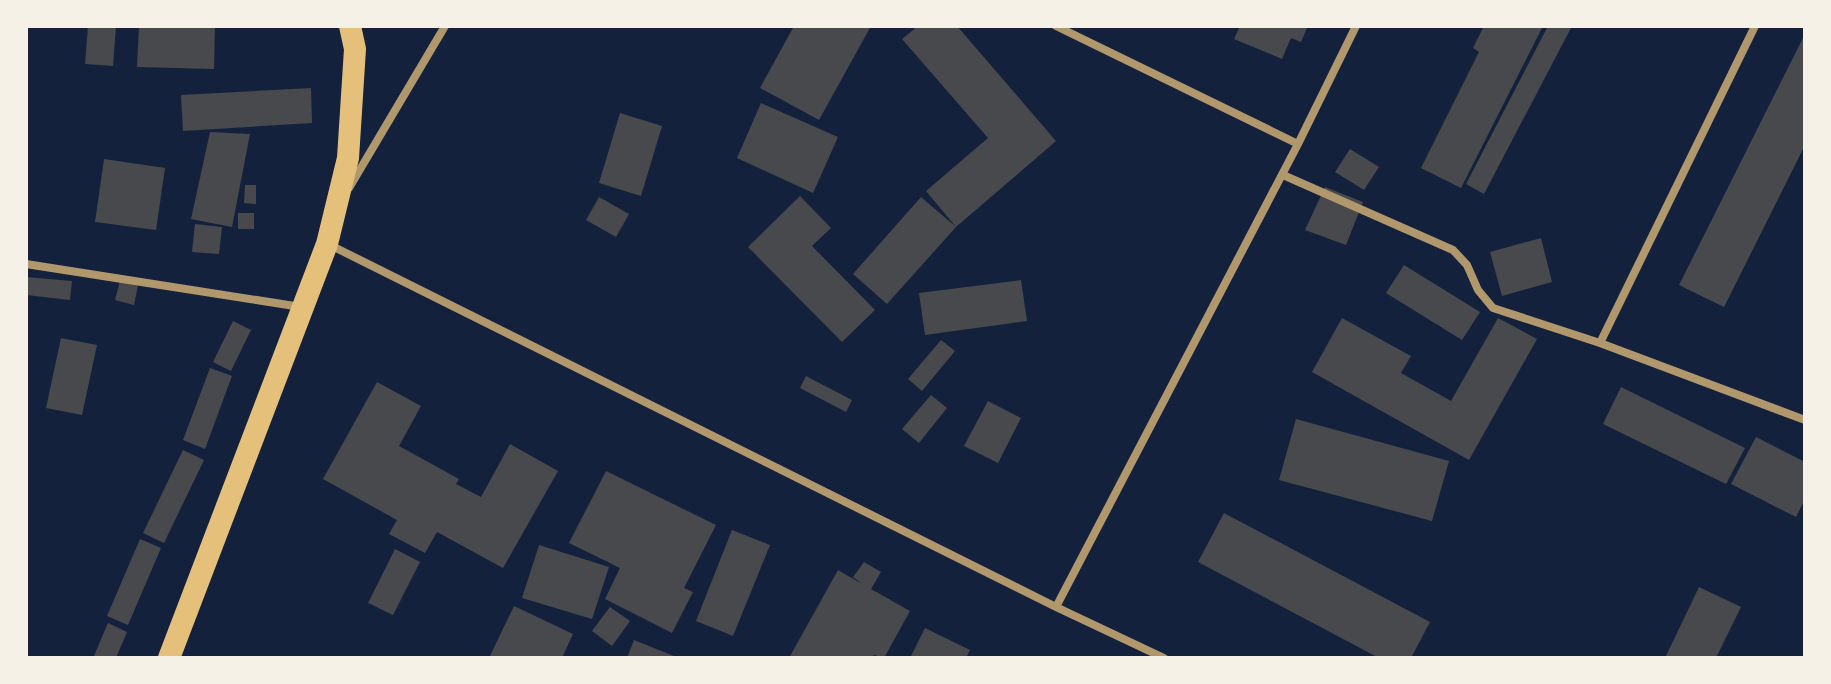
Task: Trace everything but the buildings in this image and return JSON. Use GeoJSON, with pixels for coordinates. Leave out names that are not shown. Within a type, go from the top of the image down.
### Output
{"type":"FeatureCollection","features":[{"type":"Feature","properties":{"kind":"highway"},"geometry":{"type":"LineString","coordinates":[[169,658],[327,244],[348,158],[355,49],[350,26]]}},
{"type":"Feature","properties":{"kind":"street"},"geometry":{"type":"LineString","coordinates":[[334,213],[445,26]]}},
{"type":"Feature","properties":{"kind":"street"},"geometry":{"type":"LineString","coordinates":[[1056,26],[1298,144]]}},
{"type":"Feature","properties":{"kind":"street"},"geometry":{"type":"LineString","coordinates":[[1056,607],[1283,175],[1356,26]]}},
{"type":"Feature","properties":{"kind":"street"},"geometry":{"type":"LineString","coordinates":[[1600,343],[1755,26]]}},
{"type":"Feature","properties":{"kind":"street"},"geometry":{"type":"LineString","coordinates":[[1283,175],[1453,250],[1467,265],[1478,290],[1493,308],[1600,343],[1805,420]]}},
{"type":"Feature","properties":{"kind":"street"},"geometry":{"type":"LineString","coordinates":[[327,244],[1164,658]]}},
{"type":"Feature","properties":{"kind":"street"},"geometry":{"type":"LineString","coordinates":[[26,264],[301,307]]}}]}
